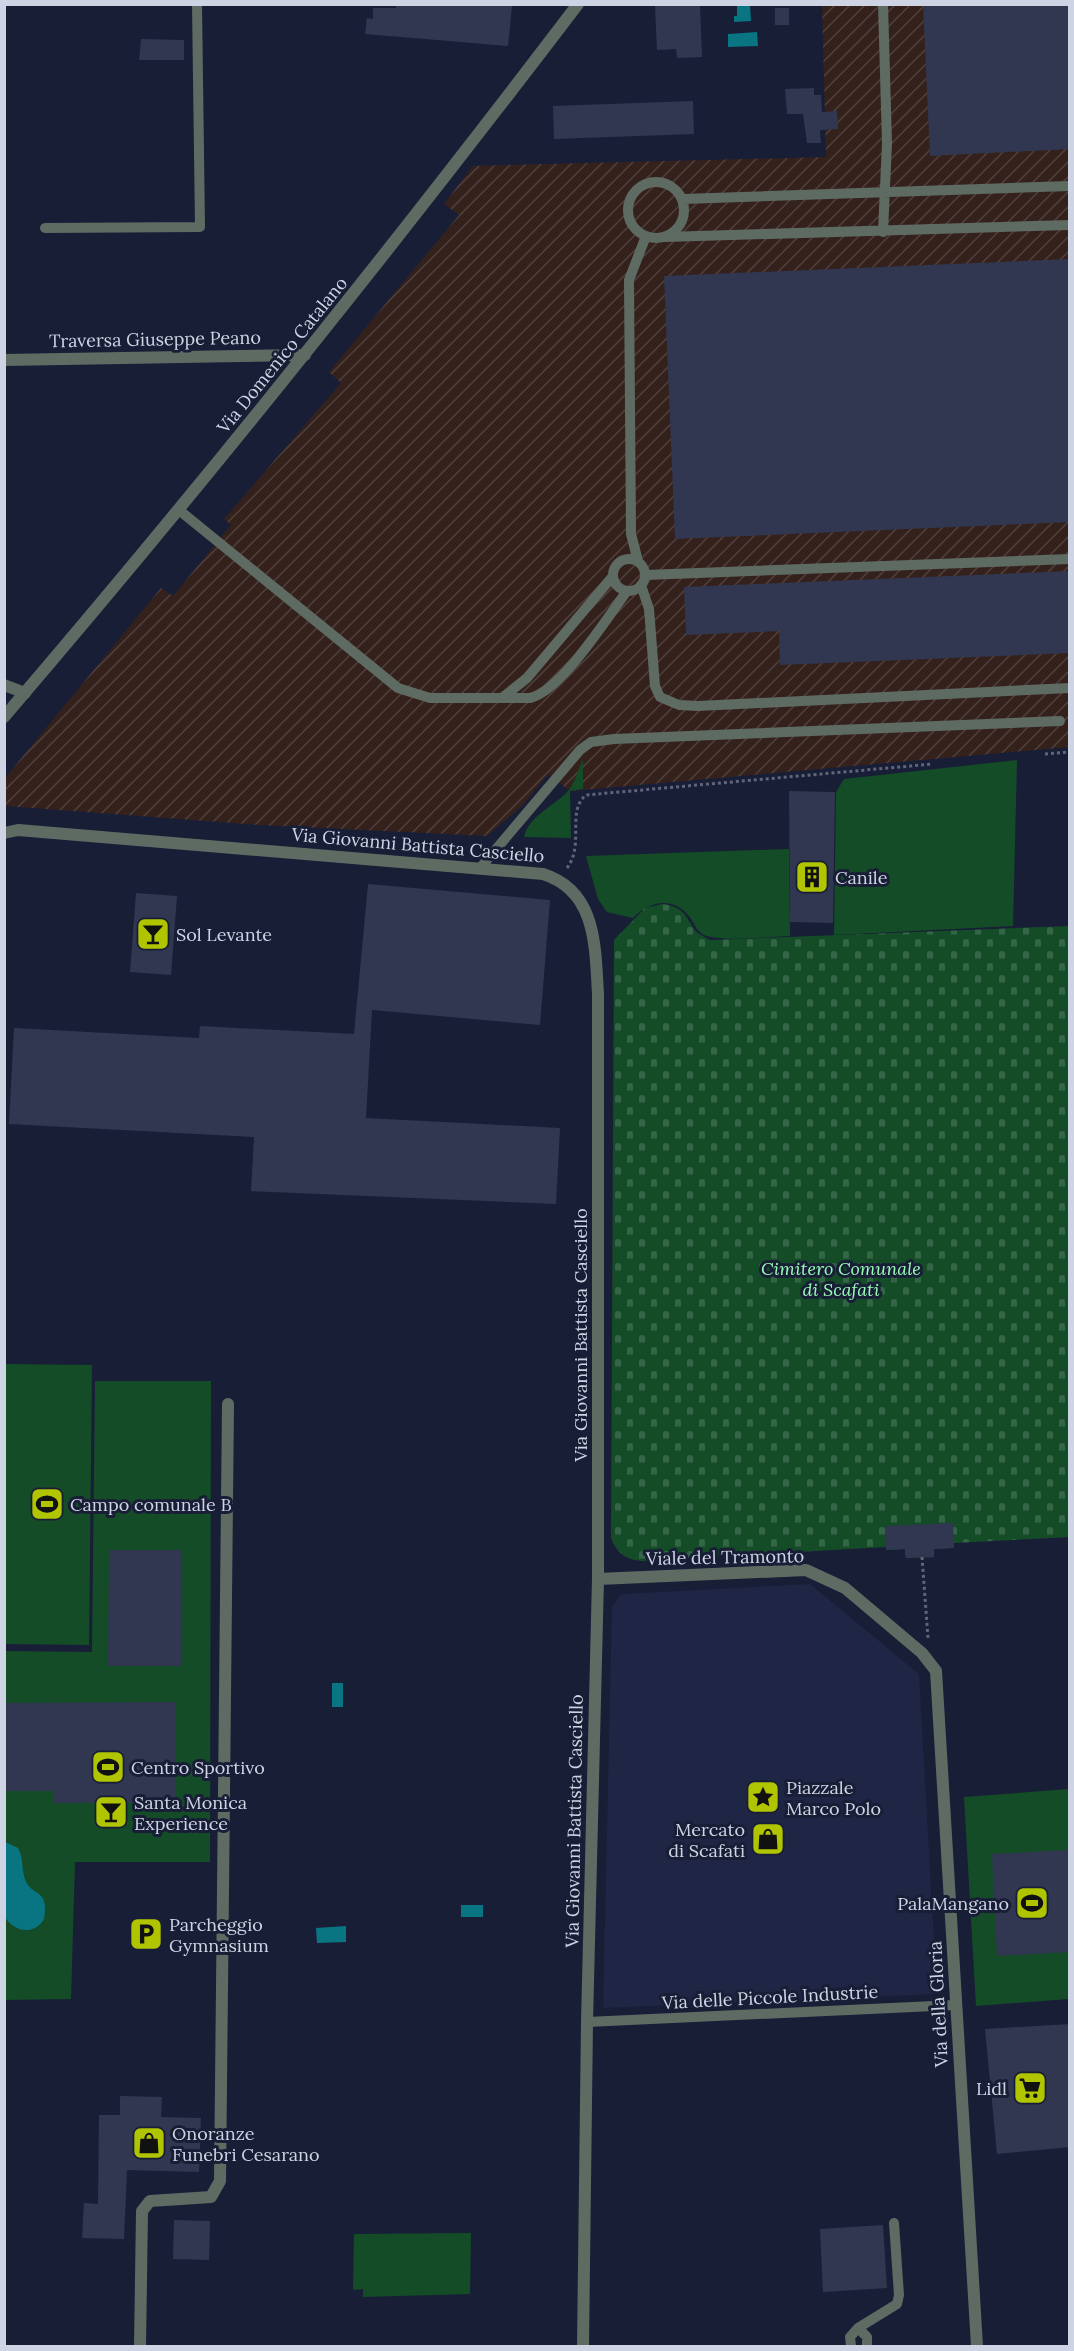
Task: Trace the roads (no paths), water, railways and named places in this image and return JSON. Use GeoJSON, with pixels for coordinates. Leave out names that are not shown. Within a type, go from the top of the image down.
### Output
{"type":"FeatureCollection","features":[{"type":"Feature","properties":{"kind":"street","name":"Via Domenico Catalano"},"geometry":{"type":"LineString","coordinates":[[4,717],[179,510],[305,355],[510,96],[577,5]]}},
{"type":"Feature","properties":{"kind":"street","name":"Traversa Giuseppe Peano"},"geometry":{"type":"LineString","coordinates":[[4,360],[305,355]]}},
{"type":"Feature","properties":{"kind":"street"},"geometry":{"type":"LineString","coordinates":[[4,685],[26,693]]}},
{"type":"Feature","properties":{"kind":"street","name":"Via Giovanni Battista Casciello"},"geometry":{"type":"LineString","coordinates":[[4,822],[18,830]]}},
{"type":"Feature","properties":{"kind":"street","name":"Via Giovanni Battista Casciello"},"geometry":{"type":"LineString","coordinates":[[4,833],[18,830],[543,874],[559,879],[582,904],[592,926],[596,965],[598,1579],[587,2022],[583,2346]]}},
{"type":"Feature","properties":{"kind":"street"},"geometry":{"type":"LineString","coordinates":[[140,2346],[142,2211],[150,2201],[212,2197],[220,2181],[228,1404]]}},
{"type":"Feature","properties":{"kind":"street","name":"Viale del Tramonto"},"geometry":{"type":"LineString","coordinates":[[598,1579],[806,1570],[845,1588],[930,1661]]}},
{"type":"Feature","properties":{"kind":"street","name":"Via della Gloria"},"geometry":{"type":"LineString","coordinates":[[930,1661],[936,1671],[977,2346]]}},
{"type":"Feature","properties":{"kind":"lane"},"geometry":{"type":"LineString","coordinates":[[45,228],[200,227],[197,4]]}},
{"type":"Feature","properties":{"kind":"lane"},"geometry":{"type":"LineString","coordinates":[[883,4],[887,143],[883,232]]}},
{"type":"Feature","properties":{"kind":"lane"},"geometry":{"type":"LineString","coordinates":[[665,237],[680,225],[685,208],[683,199],[671,185],[653,181],[637,189],[628,205],[628,215],[638,231],[646,236],[665,237],[883,232],[1070,225]]}},
{"type":"Feature","properties":{"kind":"lane"},"geometry":{"type":"LineString","coordinates":[[683,199],[1070,186]]}},
{"type":"Feature","properties":{"kind":"lane"},"geometry":{"type":"LineString","coordinates":[[646,236],[629,280],[631,534],[643,580],[651,628],[655,686],[660,697],[667,703],[698,706],[1070,688]]}},
{"type":"Feature","properties":{"kind":"lane"},"geometry":{"type":"LineString","coordinates":[[179,510],[398,688],[430,698],[530,698],[550,689],[627,591],[643,580],[886,564],[1070,559]]}},
{"type":"Feature","properties":{"kind":"lane"},"geometry":{"type":"LineString","coordinates":[[501,698],[527,678],[613,576],[631,534]]}},
{"type":"Feature","properties":{"kind":"lane"},"geometry":{"type":"LineString","coordinates":[[619,562],[629,559],[638,561]]}},
{"type":"Feature","properties":{"kind":"lane"},"geometry":{"type":"LineString","coordinates":[[613,576],[617,586],[627,591]]}},
{"type":"Feature","properties":{"kind":"lane"},"geometry":{"type":"LineString","coordinates":[[481,867],[572,759],[591,742],[625,738],[1060,721]]}},
{"type":"Feature","properties":{"kind":"lane","name":"Via delle Piccole Industrie"},"geometry":{"type":"LineString","coordinates":[[587,2022],[956,2005]]}},
{"type":"Feature","properties":{"kind":"lane"},"geometry":{"type":"LineString","coordinates":[[851,2346],[850,2337],[858,2328],[897,2304],[899,2295],[894,2223]]}},
{"type":"Feature","properties":{"kind":"lane"},"geometry":{"type":"LineString","coordinates":[[858,2328],[867,2337],[867,2346]]}},
{"type":"Feature","properties":{"kind":"place","name":"Canile"},"geometry":{"type":"Point","coordinates":[812,877]}},
{"type":"Feature","properties":{"kind":"place","name":"Sol Levante"},"geometry":{"type":"Point","coordinates":[153,934]}},
{"type":"Feature","properties":{"kind":"place","name":"Campo comunale B"},"geometry":{"type":"Point","coordinates":[47,1504]}},
{"type":"Feature","properties":{"kind":"place","name":"Centro Sportivo"},"geometry":{"type":"Point","coordinates":[108,1767]}},
{"type":"Feature","properties":{"kind":"place","name":"Piazzale Marco Polo"},"geometry":{"type":"Point","coordinates":[763,1797]}},
{"type":"Feature","properties":{"kind":"place","name":"Santa Monica Experience"},"geometry":{"type":"Point","coordinates":[111,1812]}},
{"type":"Feature","properties":{"kind":"place","name":"Mercato di Scafati"},"geometry":{"type":"Point","coordinates":[768,1839]}},
{"type":"Feature","properties":{"kind":"place","name":"PalaMangano"},"geometry":{"type":"Point","coordinates":[1032,1903]}},
{"type":"Feature","properties":{"kind":"place","name":"Parcheggio Gymnasium"},"geometry":{"type":"Point","coordinates":[146,1934]}},
{"type":"Feature","properties":{"kind":"place","name":"Lidl"},"geometry":{"type":"Point","coordinates":[1030,2088]}},
{"type":"Feature","properties":{"kind":"place","name":"Onoranze Funebri Cesarano"},"geometry":{"type":"Point","coordinates":[149,2143]}},
{"type":"Feature","properties":{"kind":"park label","name":"Cimitero Comunale di Scafati"},"geometry":{"type":"Point","coordinates":[841,1278]}}]}
